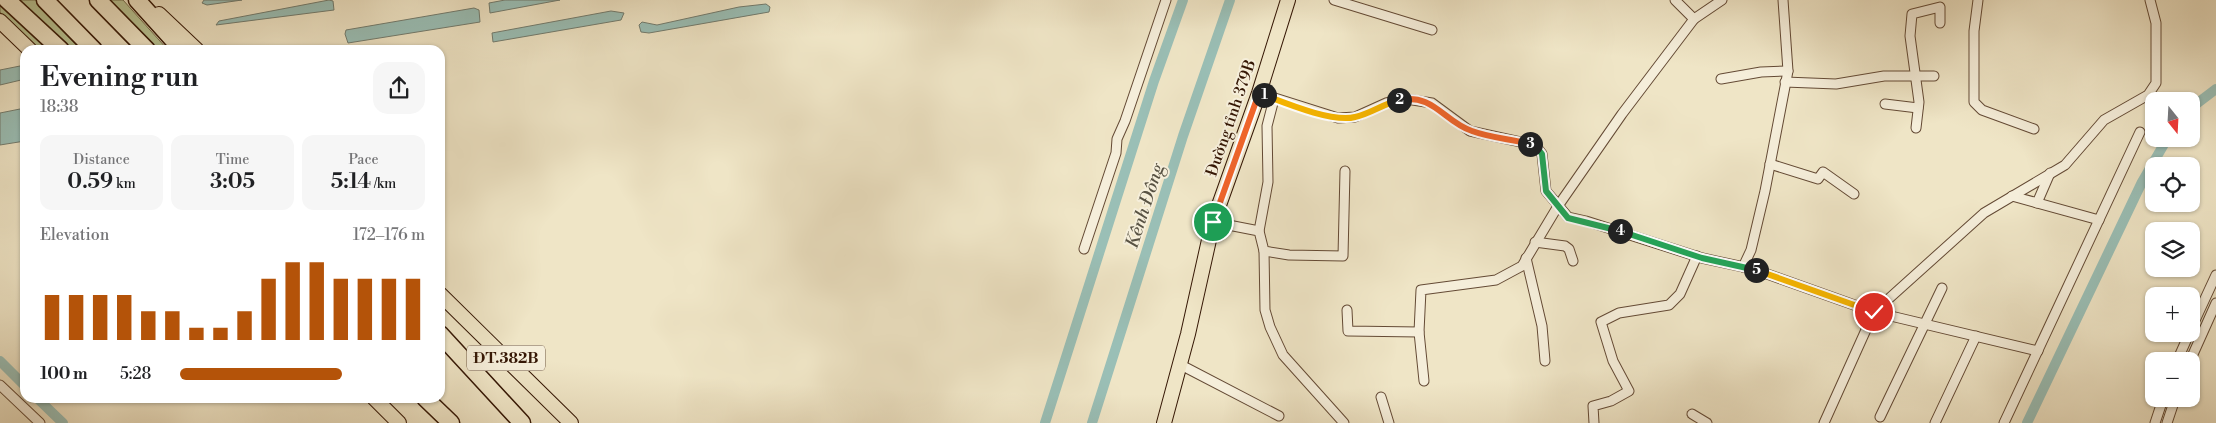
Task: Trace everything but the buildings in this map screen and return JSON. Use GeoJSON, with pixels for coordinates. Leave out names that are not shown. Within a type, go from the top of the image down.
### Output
{"type":"FeatureCollection","features":[{"type":"Feature","properties":{"kind":"highway"},"geometry":{"type":"LineString","coordinates":[[7,0],[56,45]]}},
{"type":"Feature","properties":{"kind":"highway"},"geometry":{"type":"LineString","coordinates":[[44,0],[89,45]]}},
{"type":"Feature","properties":{"kind":"highway"},"geometry":{"type":"LineString","coordinates":[[98,0],[142,45]]}},
{"type":"Feature","properties":{"kind":"highway"},"geometry":{"type":"LineString","coordinates":[[137,0],[178,45]]}},
{"type":"Feature","properties":{"kind":"highway"},"geometry":{"type":"LineString","coordinates":[[445,339],[522,423]]}},
{"type":"Feature","properties":{"kind":"highway"},"geometry":{"type":"LineString","coordinates":[[445,351],[516,423]]}},
{"type":"Feature","properties":{"kind":"highway"},"geometry":{"type":"LineString","coordinates":[[431,403],[451,423]]}},
{"type":"Feature","properties":{"kind":"highway"},"geometry":{"type":"LineString","coordinates":[[443,403],[463,423]]}},
{"type":"Feature","properties":{"kind":"main road"},"geometry":{"type":"LineString","coordinates":[[147,0],[192,45]]}},
{"type":"Feature","properties":{"kind":"main road","name":"Đường tỉnh 379B"},"geometry":{"type":"LineString","coordinates":[[1164,423],[1213,222],[1259,93],[1288,0]]}},
{"type":"Feature","properties":{"kind":"main road"},"geometry":{"type":"LineString","coordinates":[[0,21],[25,45]]}},
{"type":"Feature","properties":{"kind":"main road","name":"ĐT.382B"},"geometry":{"type":"LineString","coordinates":[[445,299],[571,423]]}},
{"type":"Feature","properties":{"kind":"main road"},"geometry":{"type":"LineString","coordinates":[[379,403],[400,423]]}},
{"type":"Feature","properties":{"kind":"street"},"geometry":{"type":"LineString","coordinates":[[1084,249],[1116,153],[1117,139],[1125,121],[1166,0]]}},
{"type":"Feature","properties":{"kind":"street"},"geometry":{"type":"LineString","coordinates":[[1334,0],[1432,30]]}},
{"type":"Feature","properties":{"kind":"street"},"geometry":{"type":"LineString","coordinates":[[1675,0],[1694,19]]}},
{"type":"Feature","properties":{"kind":"street"},"geometry":{"type":"LineString","coordinates":[[1424,381],[1419,332],[1421,290],[1496,280],[1522,266],[1558,206],[1622,114],[1694,19],[1722,0]]}},
{"type":"Feature","properties":{"kind":"street"},"geometry":{"type":"LineString","coordinates":[[1742,267],[1751,250],[1788,71],[1783,0]]}},
{"type":"Feature","properties":{"kind":"street"},"geometry":{"type":"LineString","coordinates":[[1978,0],[1974,31],[1974,102],[1982,110],[2034,129]]}},
{"type":"Feature","properties":{"kind":"street"},"geometry":{"type":"LineString","coordinates":[[1824,423],[1874,312],[1984,213],[2065,165],[2104,120],[2148,95],[2152,90],[2156,83],[2156,23],[2150,0]]}},
{"type":"Feature","properties":{"kind":"street"},"geometry":{"type":"LineString","coordinates":[[1916,128],[1918,108],[1917,76],[1910,36],[1912,14],[1939,4],[1940,23]]}},
{"type":"Feature","properties":{"kind":"street"},"geometry":{"type":"LineString","coordinates":[[1721,79],[1761,72],[1788,71]]}},
{"type":"Feature","properties":{"kind":"street"},"geometry":{"type":"LineString","coordinates":[[1786,82],[1836,84],[1884,76],[1934,76]]}},
{"type":"Feature","properties":{"kind":"street"},"geometry":{"type":"LineString","coordinates":[[1259,93],[1338,118],[1355,117],[1386,103],[1406,99],[1432,103],[1470,131],[1535,145],[1542,154],[1546,191],[1568,218],[1595,224],[1697,256],[1742,267],[1874,312],[2038,351]]}},
{"type":"Feature","properties":{"kind":"street"},"geometry":{"type":"LineString","coordinates":[[1274,99],[1267,126],[1268,182],[1259,231],[1264,251],[1265,310],[1270,327],[1283,355],[1344,423]]}},
{"type":"Feature","properties":{"kind":"street"},"geometry":{"type":"LineString","coordinates":[[1884,104],[1918,108]]}},
{"type":"Feature","properties":{"kind":"street"},"geometry":{"type":"LineString","coordinates":[[2004,423],[2140,132]]}},
{"type":"Feature","properties":{"kind":"street"},"geometry":{"type":"LineString","coordinates":[[1770,164],[1818,179],[1823,172],[1854,194]]}},
{"type":"Feature","properties":{"kind":"street"},"geometry":{"type":"LineString","coordinates":[[1264,251],[1289,255],[1343,256],[1345,171]]}},
{"type":"Feature","properties":{"kind":"street"},"geometry":{"type":"LineString","coordinates":[[2037,203],[2050,173]]}},
{"type":"Feature","properties":{"kind":"street"},"geometry":{"type":"LineString","coordinates":[[2012,196],[2099,220]]}},
{"type":"Feature","properties":{"kind":"street"},"geometry":{"type":"LineString","coordinates":[[1213,222],[1259,231]]}},
{"type":"Feature","properties":{"kind":"street"},"geometry":{"type":"LineString","coordinates":[[1535,242],[1565,246],[1569,250],[1572,262]]}},
{"type":"Feature","properties":{"kind":"street"},"geometry":{"type":"LineString","coordinates":[[1594,423],[1593,406],[1611,401],[1629,391],[1613,360],[1601,322],[1619,313],[1669,305],[1680,294],[1697,256]]}},
{"type":"Feature","properties":{"kind":"street"},"geometry":{"type":"LineString","coordinates":[[1526,258],[1542,326],[1545,360]]}},
{"type":"Feature","properties":{"kind":"street"},"geometry":{"type":"LineString","coordinates":[[2200,310],[2216,275]]}},
{"type":"Feature","properties":{"kind":"street"},"geometry":{"type":"LineString","coordinates":[[1880,417],[1942,288]]}},
{"type":"Feature","properties":{"kind":"street"},"geometry":{"type":"LineString","coordinates":[[2194,352],[2216,303]]}},
{"type":"Feature","properties":{"kind":"street"},"geometry":{"type":"LineString","coordinates":[[1347,310],[1348,331],[1419,332]]}},
{"type":"Feature","properties":{"kind":"street"},"geometry":{"type":"LineString","coordinates":[[1935,423],[1976,336]]}},
{"type":"Feature","properties":{"kind":"street"},"geometry":{"type":"LineString","coordinates":[[1179,364],[1279,416]]}},
{"type":"Feature","properties":{"kind":"street"},"geometry":{"type":"LineString","coordinates":[[0,385],[40,423]]}},
{"type":"Feature","properties":{"kind":"street"},"geometry":{"type":"LineString","coordinates":[[1381,397],[1389,423]]}},
{"type":"Feature","properties":{"kind":"street"},"geometry":{"type":"LineString","coordinates":[[2155,423],[2160,407]]}},
{"type":"Feature","properties":{"kind":"street"},"geometry":{"type":"LineString","coordinates":[[2158,414],[2168,420],[2173,407]]}},
{"type":"Feature","properties":{"kind":"street"},"geometry":{"type":"LineString","coordinates":[[1692,414],[1707,423]]}},
{"type":"Feature","properties":{"kind":"green space"},"geometry":{"type":"Polygon","coordinates":[[[18,0],[38,0],[83,45],[66,45],[18,0]]]}},
{"type":"Feature","properties":{"kind":"green space"},"geometry":{"type":"Polygon","coordinates":[[[100,0],[123,0],[164,45],[145,45],[100,0]]]}},
{"type":"Feature","properties":{"kind":"green space"},"geometry":{"type":"Polygon","coordinates":[[[0,2],[47,45],[34,45],[0,12],[0,2]]]}},
{"type":"Feature","properties":{"kind":"water"},"geometry":{"type":"Polygon","coordinates":[[[204,0],[242,0],[207,5],[202,3],[204,0]]]}},
{"type":"Feature","properties":{"kind":"water"},"geometry":{"type":"Polygon","coordinates":[[[329,0],[333,1],[334,10],[216,25],[219,21],[329,0]]]}},
{"type":"Feature","properties":{"kind":"water"},"geometry":{"type":"Polygon","coordinates":[[[505,0],[560,0],[490,13],[489,3],[505,0]]]}},
{"type":"Feature","properties":{"kind":"water"},"geometry":{"type":"Polygon","coordinates":[[[766,4],[770,7],[769,12],[649,33],[641,32],[639,25],[642,22],[657,25],[739,7],[766,4]]]}},
{"type":"Feature","properties":{"kind":"water"},"geometry":{"type":"Polygon","coordinates":[[[474,8],[479,10],[480,22],[348,43],[345,34],[346,30],[474,8]]]}},
{"type":"Feature","properties":{"kind":"water"},"geometry":{"type":"Polygon","coordinates":[[[611,11],[624,13],[621,20],[493,42],[492,33],[611,11]]]}},
{"type":"Feature","properties":{"kind":"water"},"geometry":{"type":"Polygon","coordinates":[[[20,66],[20,80],[0,85],[0,70],[20,66]]]}},
{"type":"Feature","properties":{"kind":"water"},"geometry":{"type":"Polygon","coordinates":[[[20,109],[20,142],[0,145],[0,113],[20,109]]]}},
{"type":"Feature","properties":{"kind":"waterway"},"geometry":{"type":"LineString","coordinates":[[1045,423],[1154,81],[1183,0]]}},
{"type":"Feature","properties":{"kind":"waterway","name":"Kênh Đông"},"geometry":{"type":"LineString","coordinates":[[1092,423],[1183,136],[1230,0]]}},
{"type":"Feature","properties":{"kind":"waterway"},"geometry":{"type":"LineString","coordinates":[[2200,101],[2216,89]]}},
{"type":"Feature","properties":{"kind":"waterway"},"geometry":{"type":"LineString","coordinates":[[2027,423],[2142,182],[2162,148]]}},
{"type":"Feature","properties":{"kind":"waterway"},"geometry":{"type":"LineString","coordinates":[[0,361],[20,381]]}},
{"type":"Feature","properties":{"kind":"waterway"},"geometry":{"type":"LineString","coordinates":[[42,403],[63,423]]}},
{"type":"Feature","properties":{"kind":"route"},"geometry":{"type":"LineString","coordinates":[[1213,222],[1259,93],[1338,118],[1355,117],[1386,103],[1406,99],[1432,103],[1470,131],[1535,145],[1542,154],[1546,191],[1568,218],[1586,221],[1657,242],[1702,258],[1753,269],[1874,312]]}}]}
